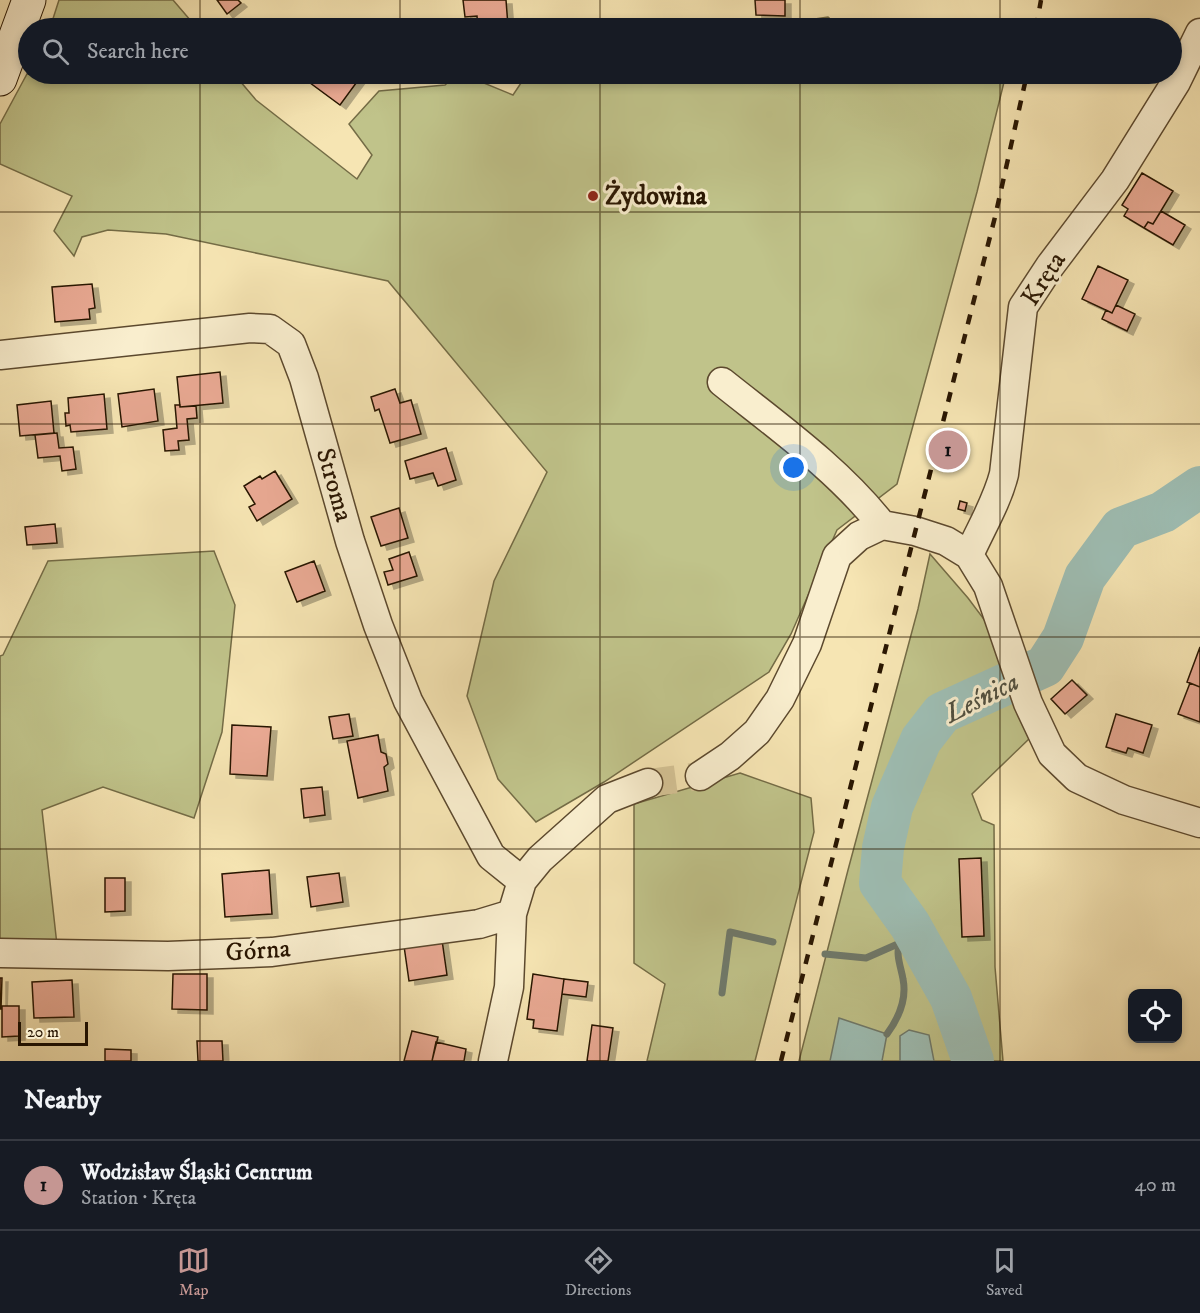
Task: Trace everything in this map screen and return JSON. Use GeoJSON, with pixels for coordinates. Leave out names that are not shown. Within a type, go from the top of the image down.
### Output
{"type":"FeatureCollection","features":[{"type":"Feature","properties":{"kind":"street"},"geometry":{"type":"LineString","coordinates":[[22,18],[29,0]]}},
{"type":"Feature","properties":{"kind":"street"},"geometry":{"type":"LineString","coordinates":[[0,79],[18,30]]}},
{"type":"Feature","properties":{"kind":"street","name":"Kręta"},"geometry":{"type":"LineString","coordinates":[[1182,70],[1200,33]]}},
{"type":"Feature","properties":{"kind":"street","name":"Kręta"},"geometry":{"type":"LineString","coordinates":[[969,555],[998,496],[1004,474],[1023,307],[1050,266],[1115,180],[1175,84]]}},
{"type":"Feature","properties":{"kind":"street","name":"Stroma"},"geometry":{"type":"LineString","coordinates":[[0,355],[250,328],[270,329],[291,344],[304,378],[350,541],[378,625],[408,701],[491,856],[522,881]]}},
{"type":"Feature","properties":{"kind":"street"},"geometry":{"type":"LineString","coordinates":[[722,382],[799,444],[856,494],[882,525]]}},
{"type":"Feature","properties":{"kind":"street"},"geometry":{"type":"LineString","coordinates":[[700,776],[730,756],[757,732],[780,699],[807,644],[837,556],[859,536],[882,525],[915,531],[946,541],[969,555],[988,586],[1028,703],[1052,754],[1077,778],[1124,800],[1200,823]]}},
{"type":"Feature","properties":{"kind":"street"},"geometry":{"type":"LineString","coordinates":[[493,1061],[509,987],[512,914],[522,881],[540,859],[608,799],[648,783]]}},
{"type":"Feature","properties":{"kind":"street","name":"Górna"},"geometry":{"type":"LineString","coordinates":[[0,953],[168,956],[272,952],[478,924],[512,914]]}},
{"type":"Feature","properties":{"kind":"green space"},"geometry":{"type":"Polygon","coordinates":[[[59,0],[173,0],[188,18],[53,18],[59,0]]]}},
{"type":"Feature","properties":{"kind":"green space"},"geometry":{"type":"Polygon","coordinates":[[[22,84],[242,84],[256,100],[357,179],[372,155],[349,124],[379,91],[446,84],[486,84],[513,95],[520,84],[1004,84],[977,192],[897,484],[837,530],[791,634],[769,672],[604,782],[536,822],[498,779],[467,696],[494,581],[547,472],[388,281],[166,234],[108,230],[82,237],[74,256],[54,231],[72,196],[0,164],[0,124],[22,84]]]}},
{"type":"Feature","properties":{"kind":"green space"},"geometry":{"type":"Polygon","coordinates":[[[214,551],[235,605],[222,732],[194,818],[103,787],[42,810],[57,945],[0,942],[0,656],[3,655],[48,561],[214,551]]]}},
{"type":"Feature","properties":{"kind":"green space"},"geometry":{"type":"Polygon","coordinates":[[[930,554],[995,634],[1032,736],[972,794],[982,820],[994,825],[995,967],[1003,1061],[799,1061],[918,609],[930,554]]]}},
{"type":"Feature","properties":{"kind":"green space"},"geometry":{"type":"Polygon","coordinates":[[[740,773],[811,798],[814,832],[755,1061],[647,1061],[665,984],[634,963],[634,804],[740,773]]]}},
{"type":"Feature","properties":{"kind":"water"},"geometry":{"type":"Polygon","coordinates":[[[839,1018],[887,1034],[882,1061],[830,1061],[839,1018]]]}},
{"type":"Feature","properties":{"kind":"water"},"geometry":{"type":"Polygon","coordinates":[[[909,1030],[929,1035],[934,1061],[900,1061],[900,1036],[909,1030]]]}},
{"type":"Feature","properties":{"kind":"building"},"geometry":{"type":"Polygon","coordinates":[[[217,0],[238,0],[241,3],[227,14],[217,0]]]}},
{"type":"Feature","properties":{"kind":"building"},"geometry":{"type":"Polygon","coordinates":[[[463,0],[506,0],[507,18],[465,17],[463,0]]]}},
{"type":"Feature","properties":{"kind":"building"},"geometry":{"type":"Polygon","coordinates":[[[755,0],[785,0],[785,16],[756,15],[755,0]]]}},
{"type":"Feature","properties":{"kind":"building"},"geometry":{"type":"Polygon","coordinates":[[[312,84],[355,84],[340,105],[312,84]]]}},
{"type":"Feature","properties":{"kind":"building"},"geometry":{"type":"Polygon","coordinates":[[[1142,173],[1173,191],[1153,224],[1148,222],[1144,228],[1124,216],[1128,209],[1122,205],[1142,173]]]}},
{"type":"Feature","properties":{"kind":"building"},"geometry":{"type":"Polygon","coordinates":[[[1161,211],[1185,225],[1173,245],[1144,228],[1148,222],[1153,224],[1161,211]]]}},
{"type":"Feature","properties":{"kind":"building"},"geometry":{"type":"Polygon","coordinates":[[[1098,266],[1128,280],[1112,313],[1082,299],[1098,266]]]}},
{"type":"Feature","properties":{"kind":"building"},"geometry":{"type":"Polygon","coordinates":[[[92,284],[95,308],[89,309],[90,319],[55,322],[52,287],[92,284]]]}},
{"type":"Feature","properties":{"kind":"building"},"geometry":{"type":"Polygon","coordinates":[[[1116,305],[1135,314],[1127,331],[1102,319],[1106,310],[1112,313],[1116,305]]]}},
{"type":"Feature","properties":{"kind":"building"},"geometry":{"type":"Polygon","coordinates":[[[220,372],[223,403],[180,407],[177,377],[220,372]]]}},
{"type":"Feature","properties":{"kind":"building"},"geometry":{"type":"Polygon","coordinates":[[[154,389],[158,421],[122,427],[118,394],[154,389]]]}},
{"type":"Feature","properties":{"kind":"building"},"geometry":{"type":"Polygon","coordinates":[[[395,389],[400,403],[411,400],[421,434],[390,443],[379,409],[375,411],[371,397],[395,389]]]}},
{"type":"Feature","properties":{"kind":"building"},"geometry":{"type":"Polygon","coordinates":[[[104,394],[107,429],[71,432],[70,425],[66,426],[65,413],[69,413],[68,398],[104,394]]]}},
{"type":"Feature","properties":{"kind":"building"},"geometry":{"type":"Polygon","coordinates":[[[51,401],[54,433],[20,436],[17,405],[51,401]]]}},
{"type":"Feature","properties":{"kind":"building"},"geometry":{"type":"Polygon","coordinates":[[[175,405],[196,406],[197,418],[187,419],[189,440],[178,441],[179,450],[165,451],[163,430],[177,428],[175,405]]]}},
{"type":"Feature","properties":{"kind":"building"},"geometry":{"type":"Polygon","coordinates":[[[57,433],[59,448],[73,447],[76,469],[62,471],[60,456],[38,458],[35,435],[57,433]]]}},
{"type":"Feature","properties":{"kind":"building"},"geometry":{"type":"Polygon","coordinates":[[[446,448],[456,480],[438,486],[433,473],[410,479],[405,461],[446,448]]]}},
{"type":"Feature","properties":{"kind":"building"},"geometry":{"type":"Polygon","coordinates":[[[275,471],[292,499],[257,521],[249,507],[255,504],[244,486],[260,476],[262,479],[275,471]]]}},
{"type":"Feature","properties":{"kind":"building"},"geometry":{"type":"Polygon","coordinates":[[[960,501],[967,503],[965,511],[958,509],[960,501]]]}},
{"type":"Feature","properties":{"kind":"building"},"geometry":{"type":"Polygon","coordinates":[[[399,508],[408,538],[381,546],[371,517],[399,508]]]}},
{"type":"Feature","properties":{"kind":"building"},"geometry":{"type":"Polygon","coordinates":[[[55,524],[57,543],[27,545],[25,527],[55,524]]]}},
{"type":"Feature","properties":{"kind":"building"},"geometry":{"type":"Polygon","coordinates":[[[409,552],[417,576],[388,585],[384,572],[393,570],[389,559],[409,552]]]}},
{"type":"Feature","properties":{"kind":"building"},"geometry":{"type":"Polygon","coordinates":[[[314,561],[325,591],[297,602],[285,572],[314,561]]]}},
{"type":"Feature","properties":{"kind":"building"},"geometry":{"type":"Polygon","coordinates":[[[1200,647],[1200,687],[1187,682],[1200,647]]]}},
{"type":"Feature","properties":{"kind":"building"},"geometry":{"type":"Polygon","coordinates":[[[1072,680],[1087,695],[1065,714],[1051,699],[1072,680]]]}},
{"type":"Feature","properties":{"kind":"building"},"geometry":{"type":"Polygon","coordinates":[[[1190,683],[1200,687],[1200,722],[1178,714],[1190,683]]]}},
{"type":"Feature","properties":{"kind":"building"},"geometry":{"type":"Polygon","coordinates":[[[349,714],[353,736],[333,739],[329,717],[349,714]]]}},
{"type":"Feature","properties":{"kind":"building"},"geometry":{"type":"Polygon","coordinates":[[[1116,714],[1152,725],[1143,753],[1128,748],[1126,753],[1106,747],[1116,714]]]}},
{"type":"Feature","properties":{"kind":"building"},"geometry":{"type":"Polygon","coordinates":[[[232,725],[271,727],[267,776],[230,774],[232,725]]]}},
{"type":"Feature","properties":{"kind":"building"},"geometry":{"type":"Polygon","coordinates":[[[378,735],[381,752],[386,754],[388,764],[384,767],[388,791],[358,798],[347,741],[378,735]]]}},
{"type":"Feature","properties":{"kind":"building"},"geometry":{"type":"Polygon","coordinates":[[[322,787],[325,815],[304,818],[301,789],[322,787]]]}},
{"type":"Feature","properties":{"kind":"building"},"geometry":{"type":"Polygon","coordinates":[[[981,858],[984,936],[962,937],[959,859],[981,858]]]}},
{"type":"Feature","properties":{"kind":"building"},"geometry":{"type":"Polygon","coordinates":[[[269,870],[272,914],[225,917],[222,874],[269,870]]]}},
{"type":"Feature","properties":{"kind":"building"},"geometry":{"type":"Polygon","coordinates":[[[339,873],[343,902],[311,907],[307,877],[339,873]]]}},
{"type":"Feature","properties":{"kind":"building"},"geometry":{"type":"Polygon","coordinates":[[[105,878],[125,878],[125,911],[105,912],[105,878]]]}},
{"type":"Feature","properties":{"kind":"building"},"geometry":{"type":"Polygon","coordinates":[[[442,940],[447,975],[409,981],[404,946],[442,940]]]}},
{"type":"Feature","properties":{"kind":"building"},"geometry":{"type":"Polygon","coordinates":[[[173,974],[207,974],[207,1010],[172,1009],[173,974]]]}},
{"type":"Feature","properties":{"kind":"building"},"geometry":{"type":"Polygon","coordinates":[[[533,974],[564,979],[557,1031],[533,1028],[534,1020],[527,1019],[533,974]]]}},
{"type":"Feature","properties":{"kind":"building"},"geometry":{"type":"Polygon","coordinates":[[[0,978],[2,978],[1,1009],[0,1009],[0,978]]]}},
{"type":"Feature","properties":{"kind":"building"},"geometry":{"type":"Polygon","coordinates":[[[564,979],[588,982],[586,997],[562,994],[564,979]]]}},
{"type":"Feature","properties":{"kind":"building"},"geometry":{"type":"Polygon","coordinates":[[[72,980],[74,1017],[34,1018],[32,982],[72,980]]]}},
{"type":"Feature","properties":{"kind":"building"},"geometry":{"type":"Polygon","coordinates":[[[2,1006],[19,1006],[19,1036],[2,1037],[2,1006]]]}},
{"type":"Feature","properties":{"kind":"building"},"geometry":{"type":"Polygon","coordinates":[[[592,1025],[613,1028],[608,1061],[587,1061],[592,1025]]]}},
{"type":"Feature","properties":{"kind":"building"},"geometry":{"type":"Polygon","coordinates":[[[412,1031],[438,1037],[432,1061],[404,1061],[412,1031]]]}},
{"type":"Feature","properties":{"kind":"building"},"geometry":{"type":"Polygon","coordinates":[[[197,1041],[222,1041],[223,1061],[198,1061],[197,1041]]]}},
{"type":"Feature","properties":{"kind":"building"},"geometry":{"type":"Polygon","coordinates":[[[436,1042],[466,1049],[464,1061],[432,1061],[436,1042]]]}},
{"type":"Feature","properties":{"kind":"building"},"geometry":{"type":"Polygon","coordinates":[[[105,1049],[131,1050],[131,1061],[105,1061],[105,1049]]]}},
{"type":"Feature","properties":{"kind":"waterway","name":"Leśnica"},"geometry":{"type":"LineString","coordinates":[[973,1061],[951,998],[910,925],[880,883],[883,848],[892,807],[921,740],[942,713],[1045,666],[1063,638],[1085,577],[1121,528],[1163,512],[1200,487]]}},
{"type":"Feature","properties":{"kind":"waterway"},"geometry":{"type":"LineString","coordinates":[[887,1034],[895,1022],[903,1001],[904,986],[898,951],[901,939],[910,925]]}},
{"type":"Feature","properties":{"kind":"waterway"},"geometry":{"type":"LineString","coordinates":[[722,993],[730,932],[773,942]]}},
{"type":"Feature","properties":{"kind":"waterway"},"geometry":{"type":"LineString","coordinates":[[825,954],[866,958],[900,943]]}},
{"type":"Feature","properties":{"kind":"tunnel"},"geometry":{"type":"LineString","coordinates":[[648,783],[700,776]]}},
{"type":"Feature","properties":{"kind":"railway"},"geometry":{"type":"LineString","coordinates":[[1038,18],[1041,0]]}},
{"type":"Feature","properties":{"kind":"railway"},"geometry":{"type":"LineString","coordinates":[[781,1061],[995,217],[1025,84]]}},
{"type":"Feature","properties":{"kind":"place","name":"Żydowina"},"geometry":{"type":"Point","coordinates":[593,196]}},
{"type":"Feature","properties":{"kind":"place","name":"Wodzisław Śląski Centrum"},"geometry":{"type":"Point","coordinates":[948,450]}}]}
